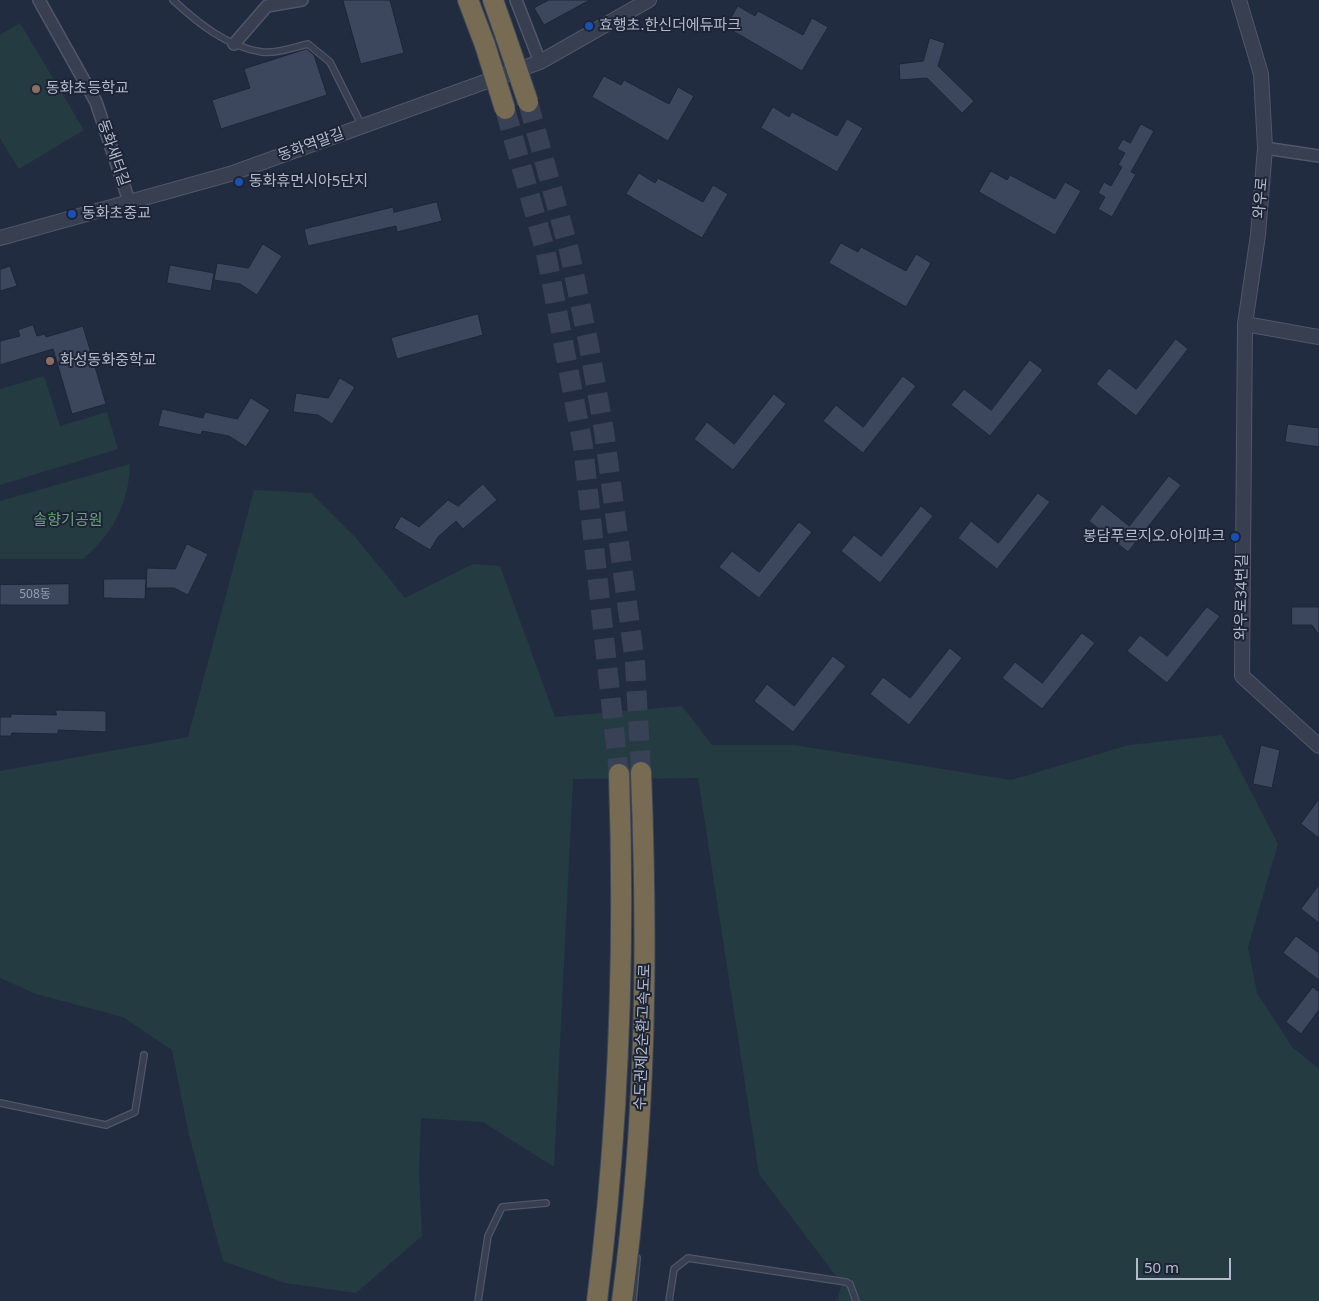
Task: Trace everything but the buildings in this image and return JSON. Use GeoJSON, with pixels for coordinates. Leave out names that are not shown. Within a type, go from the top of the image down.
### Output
{"type":"FeatureCollection","features":[{"type":"Feature","properties":{"kind":"highway"},"geometry":{"type":"LineString","coordinates":[[468,0],[485,45],[505,109]]}},
{"type":"Feature","properties":{"kind":"highway"},"geometry":{"type":"LineString","coordinates":[[494,0],[528,102]]}},
{"type":"Feature","properties":{"kind":"highway","name":"수도권제2순환고속도로"},"geometry":{"type":"LineString","coordinates":[[622,1301],[634,1202],[646,1004],[646,920],[641,772]]}},
{"type":"Feature","properties":{"kind":"highway","name":"수도권제2순환고속도로"},"geometry":{"type":"LineString","coordinates":[[598,1301],[611,1174],[618,1044],[622,912],[619,774]]}},
{"type":"Feature","properties":{"kind":"street","name":"동화새터길"},"geometry":{"type":"LineString","coordinates":[[39,0],[96,102],[129,201]]}},
{"type":"Feature","properties":{"kind":"street"},"geometry":{"type":"LineString","coordinates":[[234,44],[267,6],[302,0]]}},
{"type":"Feature","properties":{"kind":"street"},"geometry":{"type":"LineString","coordinates":[[516,0],[540,62]]}},
{"type":"Feature","properties":{"kind":"street","name":"동화역말길"},"geometry":{"type":"LineString","coordinates":[[0,238],[230,174],[540,62],[649,0]]}},
{"type":"Feature","properties":{"kind":"street","name":"와우로"},"geometry":{"type":"LineString","coordinates":[[1239,0],[1261,74],[1265,148],[1258,235],[1245,324]]}},
{"type":"Feature","properties":{"kind":"street"},"geometry":{"type":"LineString","coordinates":[[1265,148],[1319,156]]}},
{"type":"Feature","properties":{"kind":"street"},"geometry":{"type":"LineString","coordinates":[[1245,324],[1319,336]]}},
{"type":"Feature","properties":{"kind":"street","name":"와우로34번길"},"geometry":{"type":"LineString","coordinates":[[1245,324],[1242,676],[1319,746]]}},
{"type":"Feature","properties":{"kind":"lane","name":"동화역말길"},"geometry":{"type":"LineString","coordinates":[[173,0],[197,23],[234,44],[264,52],[308,44],[330,62],[362,126]]}},
{"type":"Feature","properties":{"kind":"lane"},"geometry":{"type":"LineString","coordinates":[[0,1103],[106,1125],[135,1112],[144,1055]]}},
{"type":"Feature","properties":{"kind":"lane"},"geometry":{"type":"LineString","coordinates":[[634,1202],[637,1236]]}},
{"type":"Feature","properties":{"kind":"lane"},"geometry":{"type":"LineString","coordinates":[[478,1301],[488,1236],[502,1207],[546,1203]]}},
{"type":"Feature","properties":{"kind":"lane"},"geometry":{"type":"LineString","coordinates":[[633,1301],[637,1254]]}},
{"type":"Feature","properties":{"kind":"lane"},"geometry":{"type":"LineString","coordinates":[[669,1301],[674,1269],[688,1258],[846,1282],[850,1284],[856,1301]]}},
{"type":"Feature","properties":{"kind":"green space"},"geometry":{"type":"Polygon","coordinates":[[[20,23],[84,130],[19,169],[0,138],[0,35],[20,23]]]}},
{"type":"Feature","properties":{"kind":"green space"},"geometry":{"type":"Polygon","coordinates":[[[44,376],[60,426],[107,412],[118,449],[0,485],[0,389],[44,376]]]}},
{"type":"Feature","properties":{"kind":"green space","name":"솔향기공원"},"geometry":{"type":"Polygon","coordinates":[[[130,464],[123,505],[103,539],[83,559],[0,559],[0,501],[130,464]]]}},
{"type":"Feature","properties":{"kind":"green space"},"geometry":{"type":"Polygon","coordinates":[[[254,490],[311,493],[356,538],[405,598],[473,564],[500,566],[555,717],[682,706],[712,745],[794,745],[1011,780],[1129,745],[1222,735],[1278,844],[1248,947],[1257,993],[1292,1047],[1319,1069],[1319,1301],[837,1301],[842,1284],[759,1174],[698,778],[573,779],[554,1167],[483,1122],[421,1118],[419,1173],[422,1236],[356,1293],[285,1283],[223,1261],[189,1135],[172,1050],[123,1017],[36,994],[0,978],[0,771],[188,737],[254,490]]]}},
{"type":"Feature","properties":{"kind":"tunnel"},"geometry":{"type":"LineString","coordinates":[[528,102],[569,250],[604,431],[635,663],[641,772]]}},
{"type":"Feature","properties":{"kind":"tunnel"},"geometry":{"type":"LineString","coordinates":[[505,109],[546,253],[583,446],[619,774]]}},
{"type":"Feature","properties":{"kind":"place","name":"효행초.한신더에듀파크"},"geometry":{"type":"Point","coordinates":[589,26]}},
{"type":"Feature","properties":{"kind":"place","name":"동화초등학교"},"geometry":{"type":"Point","coordinates":[36,89]}},
{"type":"Feature","properties":{"kind":"place","name":"동화휴먼시아5단지"},"geometry":{"type":"Point","coordinates":[239,182]}},
{"type":"Feature","properties":{"kind":"place","name":"동화초중교"},"geometry":{"type":"Point","coordinates":[72,214]}},
{"type":"Feature","properties":{"kind":"place","name":"화성동화중학교"},"geometry":{"type":"Point","coordinates":[50,361]}},
{"type":"Feature","properties":{"kind":"place","name":"봉담푸르지오.아이파크"},"geometry":{"type":"Point","coordinates":[1235,537]}}]}
